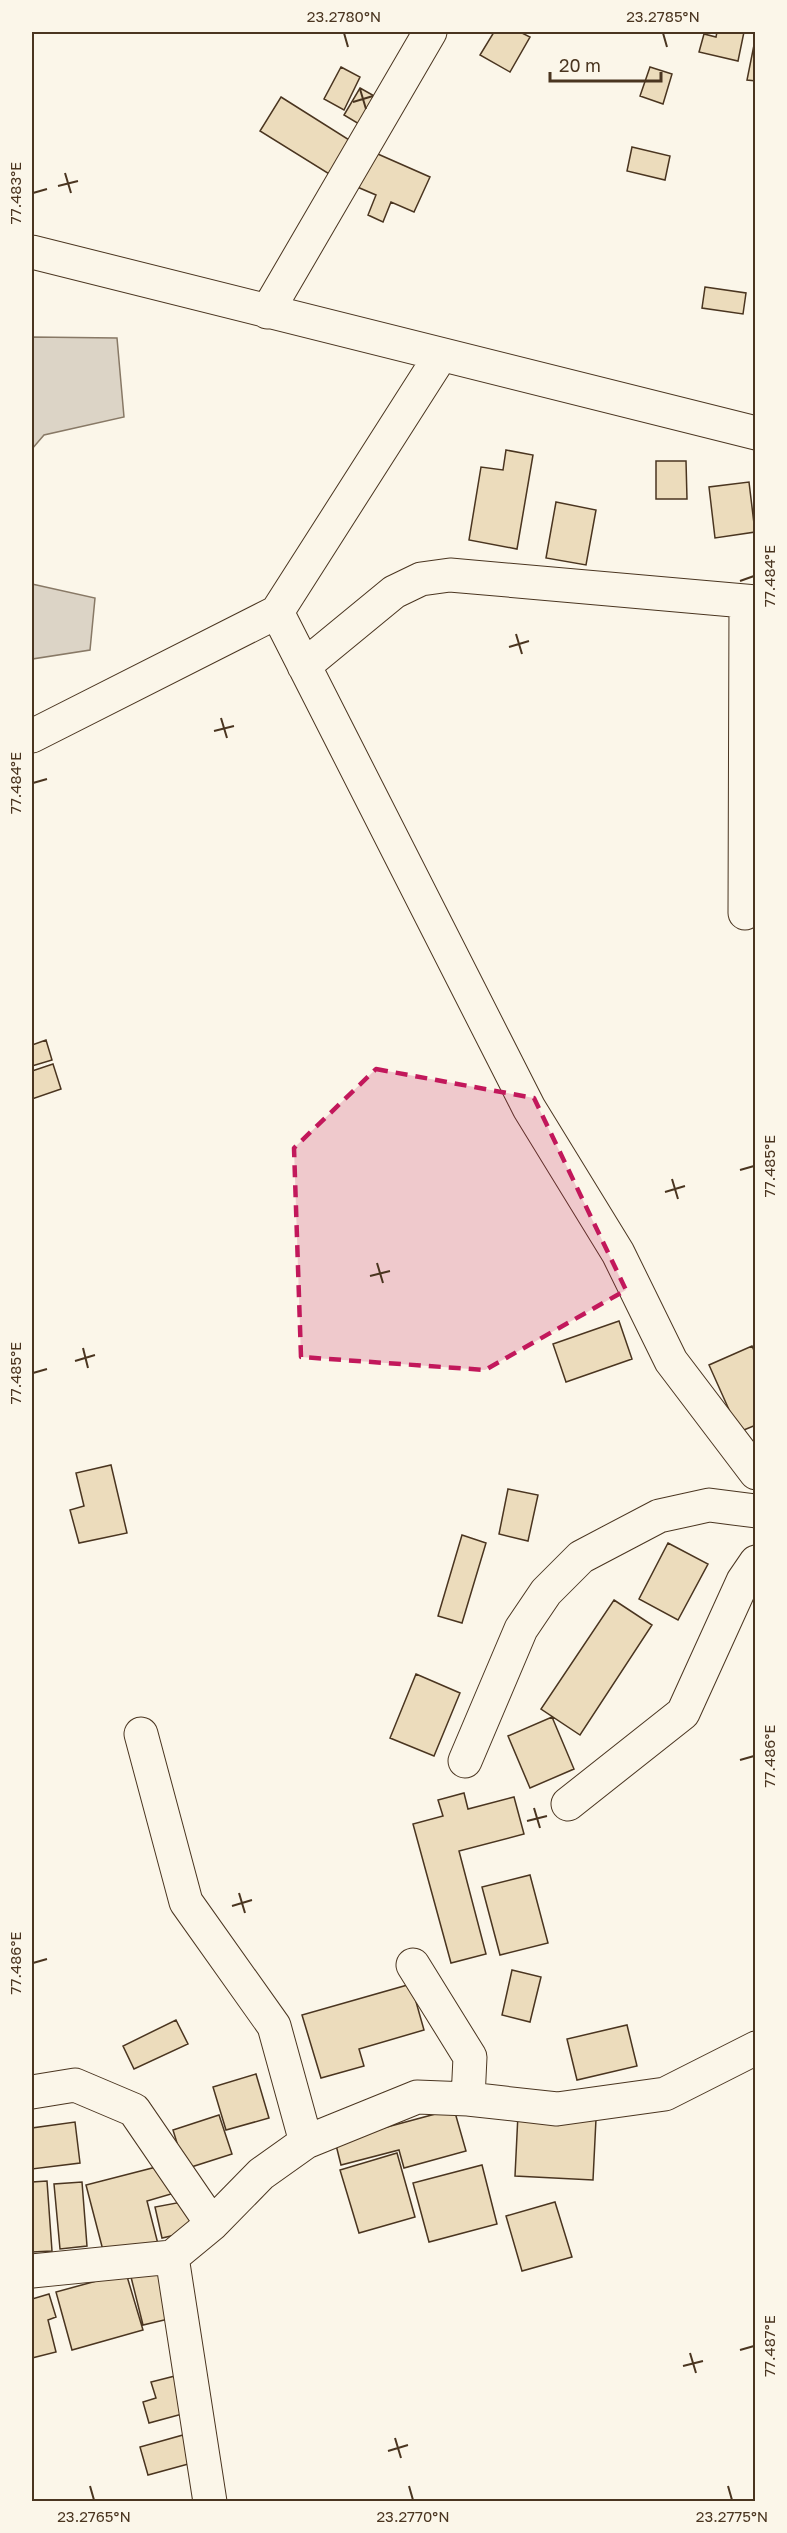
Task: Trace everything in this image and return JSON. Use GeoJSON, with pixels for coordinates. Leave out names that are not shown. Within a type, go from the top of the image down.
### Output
{"type":"FeatureCollection","features":[{"type":"Feature","properties":{"kind":"street"},"geometry":{"type":"LineString","coordinates":[[267,312],[430,32]]}},
{"type":"Feature","properties":{"kind":"street"},"geometry":{"type":"LineString","coordinates":[[32,252],[756,433]]}},
{"type":"Feature","properties":{"kind":"street"},"geometry":{"type":"LineString","coordinates":[[32,736],[277,612],[441,356]]}},
{"type":"Feature","properties":{"kind":"street"},"geometry":{"type":"LineString","coordinates":[[304,666],[394,592],[421,579],[450,575],[751,602],[745,913]]}},
{"type":"Feature","properties":{"kind":"street"},"geometry":{"type":"LineString","coordinates":[[277,612],[529,1108],[618,1253],[670,1361],[756,1473]]}},
{"type":"Feature","properties":{"kind":"street"},"geometry":{"type":"LineString","coordinates":[[465,1761],[521,1629],[546,1592],[581,1557],[659,1516],[709,1505],[756,1511]]}},
{"type":"Feature","properties":{"kind":"street"},"geometry":{"type":"LineString","coordinates":[[568,1804],[683,1713],[742,1581],[756,1562]]}},
{"type":"Feature","properties":{"kind":"street"},"geometry":{"type":"LineString","coordinates":[[141,1734],[186,1902],[274,2026],[306,2142]]}},
{"type":"Feature","properties":{"kind":"street"},"geometry":{"type":"LineString","coordinates":[[413,1965],[470,2057],[468,2099]]}},
{"type":"Feature","properties":{"kind":"street"},"geometry":{"type":"LineString","coordinates":[[32,2271],[172,2257],[212,2224],[261,2174],[306,2142],[417,2097],[468,2099],[557,2109],[665,2094],[756,2048]]}},
{"type":"Feature","properties":{"kind":"street"},"geometry":{"type":"LineString","coordinates":[[32,2092],[75,2085],[134,2110],[212,2224]]}},
{"type":"Feature","properties":{"kind":"street"},"geometry":{"type":"LineString","coordinates":[[172,2257],[210,2502]]}},
{"type":"Feature","properties":{"kind":"highlighted area"},"geometry":{"type":"Polygon","coordinates":[[[376,1069],[534,1098],[626,1290],[485,1370],[301,1357],[294,1148],[376,1069]]]}},
{"type":"Feature","properties":{"kind":"shaded area"},"geometry":{"type":"Polygon","coordinates":[[[32,337],[117,338],[124,417],[44,435],[32,449],[32,337]]]}},
{"type":"Feature","properties":{"kind":"shaded area"},"geometry":{"type":"Polygon","coordinates":[[[32,584],[95,598],[90,650],[32,659],[32,584]]]}},
{"type":"Feature","properties":{"kind":"building"},"geometry":{"type":"Polygon","coordinates":[[[494,32],[520,32],[530,37],[510,72],[480,55],[494,32]]]}},
{"type":"Feature","properties":{"kind":"building"},"geometry":{"type":"Polygon","coordinates":[[[717,32],[744,32],[738,61],[699,52],[704,34],[716,37],[717,32]]]}},
{"type":"Feature","properties":{"kind":"building"},"geometry":{"type":"Polygon","coordinates":[[[756,35],[756,81],[747,80],[756,35]]]}},
{"type":"Feature","properties":{"kind":"building"},"geometry":{"type":"Polygon","coordinates":[[[341,67],[360,77],[344,110],[324,99],[341,67]]]}},
{"type":"Feature","properties":{"kind":"building"},"geometry":{"type":"Polygon","coordinates":[[[650,67],[672,74],[663,104],[640,96],[650,67]]]}},
{"type":"Feature","properties":{"kind":"building"},"geometry":{"type":"Polygon","coordinates":[[[360,88],[385,102],[369,130],[344,115],[360,88]]]}},
{"type":"Feature","properties":{"kind":"building"},"geometry":{"type":"Polygon","coordinates":[[[281,97],[354,143],[334,177],[260,131],[281,97]]]}},
{"type":"Feature","properties":{"kind":"building"},"geometry":{"type":"Polygon","coordinates":[[[632,147],[670,156],[665,180],[627,171],[632,147]]]}},
{"type":"Feature","properties":{"kind":"building"},"geometry":{"type":"Polygon","coordinates":[[[371,151],[430,177],[414,212],[391,202],[383,222],[368,215],[376,195],[355,186],[371,151]]]}},
{"type":"Feature","properties":{"kind":"building"},"geometry":{"type":"Polygon","coordinates":[[[705,287],[746,293],[743,314],[702,308],[705,287]]]}},
{"type":"Feature","properties":{"kind":"building"},"geometry":{"type":"Polygon","coordinates":[[[506,450],[533,455],[517,549],[469,540],[481,467],[503,470],[506,450]]]}},
{"type":"Feature","properties":{"kind":"building"},"geometry":{"type":"Polygon","coordinates":[[[656,461],[686,461],[687,499],[656,499],[656,461]]]}},
{"type":"Feature","properties":{"kind":"building"},"geometry":{"type":"Polygon","coordinates":[[[749,482],[755,532],[715,538],[709,487],[749,482]]]}},
{"type":"Feature","properties":{"kind":"building"},"geometry":{"type":"Polygon","coordinates":[[[556,502],[596,510],[586,565],[546,558],[556,502]]]}},
{"type":"Feature","properties":{"kind":"building"},"geometry":{"type":"Polygon","coordinates":[[[46,1040],[52,1060],[32,1066],[32,1045],[46,1040]]]}},
{"type":"Feature","properties":{"kind":"building"},"geometry":{"type":"Polygon","coordinates":[[[53,1064],[61,1089],[32,1099],[32,1071],[53,1064]]]}},
{"type":"Feature","properties":{"kind":"building"},"geometry":{"type":"Polygon","coordinates":[[[619,1321],[632,1359],[566,1382],[553,1344],[619,1321]]]}},
{"type":"Feature","properties":{"kind":"building"},"geometry":{"type":"Polygon","coordinates":[[[752,1346],[756,1355],[756,1425],[739,1432],[709,1365],[752,1346]]]}},
{"type":"Feature","properties":{"kind":"building"},"geometry":{"type":"Polygon","coordinates":[[[111,1465],[127,1533],[79,1543],[70,1510],[84,1506],[76,1473],[111,1465]]]}},
{"type":"Feature","properties":{"kind":"building"},"geometry":{"type":"Polygon","coordinates":[[[508,1489],[538,1495],[528,1541],[499,1534],[508,1489]]]}},
{"type":"Feature","properties":{"kind":"building"},"geometry":{"type":"Polygon","coordinates":[[[462,1535],[486,1543],[462,1623],[438,1616],[462,1535]]]}},
{"type":"Feature","properties":{"kind":"building"},"geometry":{"type":"Polygon","coordinates":[[[668,1543],[708,1564],[678,1620],[639,1599],[668,1543]]]}},
{"type":"Feature","properties":{"kind":"building"},"geometry":{"type":"Polygon","coordinates":[[[614,1600],[652,1625],[580,1735],[541,1709],[614,1600]]]}},
{"type":"Feature","properties":{"kind":"building"},"geometry":{"type":"Polygon","coordinates":[[[416,1674],[460,1693],[434,1756],[390,1738],[416,1674]]]}},
{"type":"Feature","properties":{"kind":"building"},"geometry":{"type":"Polygon","coordinates":[[[552,1717],[574,1769],[530,1788],[508,1736],[552,1717]]]}},
{"type":"Feature","properties":{"kind":"building"},"geometry":{"type":"Polygon","coordinates":[[[464,1793],[468,1809],[514,1797],[524,1834],[459,1851],[486,1954],[451,1963],[413,1824],[443,1816],[438,1800],[464,1793]]]}},
{"type":"Feature","properties":{"kind":"building"},"geometry":{"type":"Polygon","coordinates":[[[530,1875],[548,1943],[500,1955],[482,1887],[530,1875]]]}},
{"type":"Feature","properties":{"kind":"building"},"geometry":{"type":"Polygon","coordinates":[[[512,1970],[541,1977],[530,2022],[502,2015],[512,1970]]]}},
{"type":"Feature","properties":{"kind":"building"},"geometry":{"type":"Polygon","coordinates":[[[411,1984],[424,2030],[359,2049],[364,2066],[321,2078],[302,2015],[411,1984]]]}},
{"type":"Feature","properties":{"kind":"building"},"geometry":{"type":"Polygon","coordinates":[[[176,2020],[188,2044],[134,2069],[123,2046],[176,2020]]]}},
{"type":"Feature","properties":{"kind":"building"},"geometry":{"type":"Polygon","coordinates":[[[627,2025],[637,2066],[577,2080],[567,2039],[627,2025]]]}},
{"type":"Feature","properties":{"kind":"building"},"geometry":{"type":"Polygon","coordinates":[[[256,2074],[269,2118],[226,2130],[213,2087],[256,2074]]]}},
{"type":"Feature","properties":{"kind":"building"},"geometry":{"type":"Polygon","coordinates":[[[454,2109],[466,2151],[404,2168],[399,2150],[341,2165],[335,2141],[454,2109]]]}},
{"type":"Feature","properties":{"kind":"building"},"geometry":{"type":"Polygon","coordinates":[[[518,2114],[596,2119],[593,2180],[515,2176],[518,2114]]]}},
{"type":"Feature","properties":{"kind":"building"},"geometry":{"type":"Polygon","coordinates":[[[219,2115],[232,2154],[185,2169],[173,2130],[219,2115]]]}},
{"type":"Feature","properties":{"kind":"building"},"geometry":{"type":"Polygon","coordinates":[[[75,2122],[80,2163],[32,2169],[32,2128],[75,2122]]]}},
{"type":"Feature","properties":{"kind":"building"},"geometry":{"type":"Polygon","coordinates":[[[397,2153],[415,2217],[359,2233],[340,2170],[397,2153]]]}},
{"type":"Feature","properties":{"kind":"building"},"geometry":{"type":"Polygon","coordinates":[[[164,2165],[171,2194],[147,2201],[158,2244],[105,2258],[86,2185],[164,2165]]]}},
{"type":"Feature","properties":{"kind":"building"},"geometry":{"type":"Polygon","coordinates":[[[482,2165],[497,2224],[429,2242],[413,2183],[482,2165]]]}},
{"type":"Feature","properties":{"kind":"building"},"geometry":{"type":"Polygon","coordinates":[[[47,2181],[52,2251],[32,2252],[32,2182],[47,2181]]]}},
{"type":"Feature","properties":{"kind":"building"},"geometry":{"type":"Polygon","coordinates":[[[82,2182],[87,2246],[60,2249],[54,2184],[82,2182]]]}},
{"type":"Feature","properties":{"kind":"building"},"geometry":{"type":"Polygon","coordinates":[[[187,2201],[193,2231],[162,2238],[155,2207],[187,2201]]]}},
{"type":"Feature","properties":{"kind":"building"},"geometry":{"type":"Polygon","coordinates":[[[555,2202],[572,2257],[522,2271],[506,2216],[555,2202]]]}},
{"type":"Feature","properties":{"kind":"building"},"geometry":{"type":"Polygon","coordinates":[[[165,2268],[177,2317],[143,2325],[131,2277],[165,2268]]]}},
{"type":"Feature","properties":{"kind":"building"},"geometry":{"type":"Polygon","coordinates":[[[126,2273],[143,2330],[72,2350],[56,2292],[126,2273]]]}},
{"type":"Feature","properties":{"kind":"building"},"geometry":{"type":"Polygon","coordinates":[[[49,2294],[56,2317],[48,2320],[56,2352],[32,2358],[32,2299],[49,2294]]]}},
{"type":"Feature","properties":{"kind":"building"},"geometry":{"type":"Polygon","coordinates":[[[175,2376],[186,2413],[149,2423],[143,2402],[156,2398],[151,2382],[175,2376]]]}},
{"type":"Feature","properties":{"kind":"building"},"geometry":{"type":"Polygon","coordinates":[[[183,2435],[192,2463],[148,2475],[140,2447],[183,2435]]]}}]}
